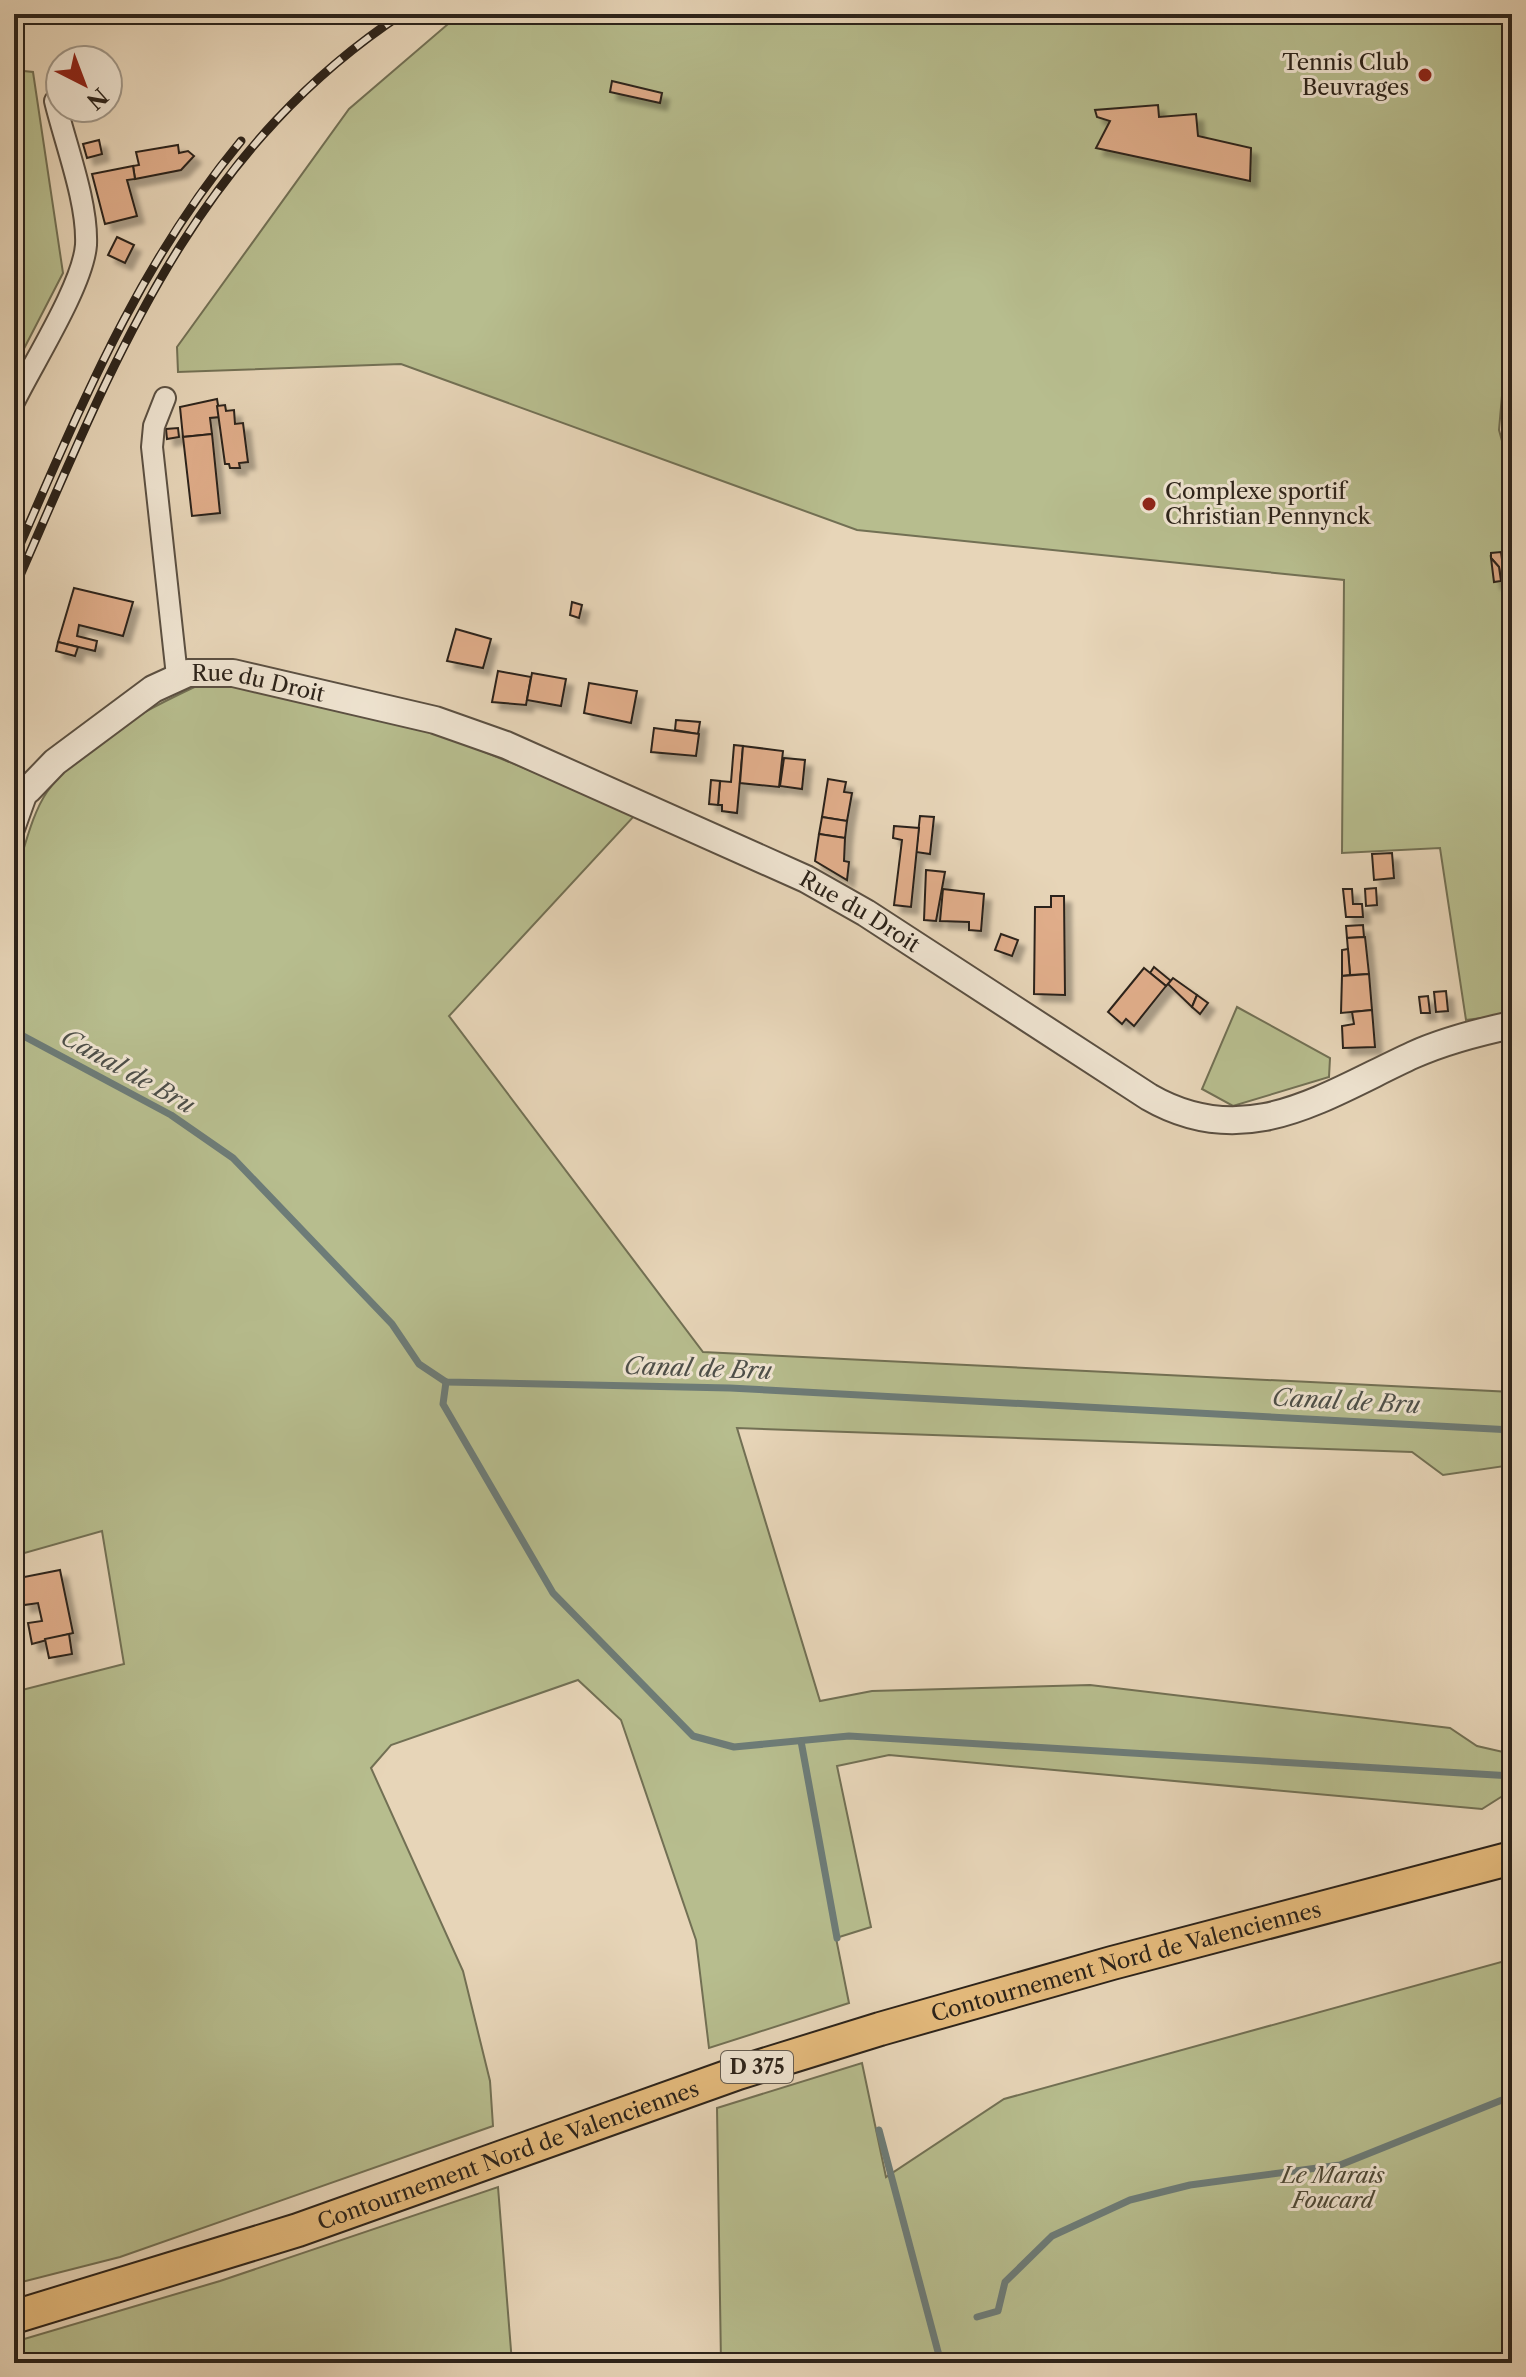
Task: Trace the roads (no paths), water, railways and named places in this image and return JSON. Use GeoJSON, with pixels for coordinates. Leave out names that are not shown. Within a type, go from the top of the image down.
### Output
{"type":"FeatureCollection","features":[{"type":"Feature","properties":{"kind":"main road","name":"Contournement Nord de Valenciennes"},"geometry":{"type":"LineString","coordinates":[[14,2317],[298,2230],[738,2073],[880,2029],[1112,1963],[1512,1858]]}},
{"type":"Feature","properties":{"kind":"street"},"geometry":{"type":"LineString","coordinates":[[14,402],[76,278],[86,250],[83,214],[61,124]]}},
{"type":"Feature","properties":{"kind":"street","name":"Rue du Droit"},"geometry":{"type":"LineString","coordinates":[[165,398],[154,426],[152,447],[177,676]]}},
{"type":"Feature","properties":{"kind":"street","name":"Rue du Droit"},"geometry":{"type":"LineString","coordinates":[[21,787],[153,689],[177,676],[198,672],[233,673],[405,712],[506,745],[774,864],[838,897],[1149,1097],[1195,1117],[1234,1122],[1292,1111],[1415,1054],[1512,1025]]}},
{"type":"Feature","properties":{"kind":"street"},"geometry":{"type":"LineString","coordinates":[[14,829],[21,787]]}},
{"type":"Feature","properties":{"kind":"waterway","name":"Canal de Bru"},"geometry":{"type":"LineString","coordinates":[[14,1031],[171,1115],[233,1158],[392,1324],[419,1364],[446,1382],[730,1388],[1512,1430]]}},
{"type":"Feature","properties":{"kind":"waterway"},"geometry":{"type":"LineString","coordinates":[[446,1382],[443,1404],[553,1593],[693,1736],[734,1747],[849,1736],[1512,1776]]}},
{"type":"Feature","properties":{"kind":"waterway"},"geometry":{"type":"LineString","coordinates":[[801,1741],[837,1938]]}},
{"type":"Feature","properties":{"kind":"waterway"},"geometry":{"type":"LineString","coordinates":[[977,2317],[998,2311],[1005,2282],[1052,2236],[1130,2200],[1190,2185],[1340,2165],[1512,2096]]}},
{"type":"Feature","properties":{"kind":"waterway"},"geometry":{"type":"LineString","coordinates":[[879,2130],[941,2363]]}},
{"type":"Feature","properties":{"kind":"railway"},"geometry":{"type":"LineString","coordinates":[[14,589],[124,346],[165,271],[212,199],[266,132],[328,70],[402,14]]}},
{"type":"Feature","properties":{"kind":"railway"},"geometry":{"type":"LineString","coordinates":[[14,558],[87,394],[140,289],[204,189],[241,141]]}},
{"type":"Feature","properties":{"kind":"place","name":"Tennis Club Beuvrages"},"geometry":{"type":"Point","coordinates":[1425,75]}},
{"type":"Feature","properties":{"kind":"place","name":"Complexe sportif Christian Pennynck"},"geometry":{"type":"Point","coordinates":[1149,504]}},
{"type":"Feature","properties":{"kind":"park label","name":"Le Marais Foucard"},"geometry":{"type":"Point","coordinates":[1333,2188]}}]}
